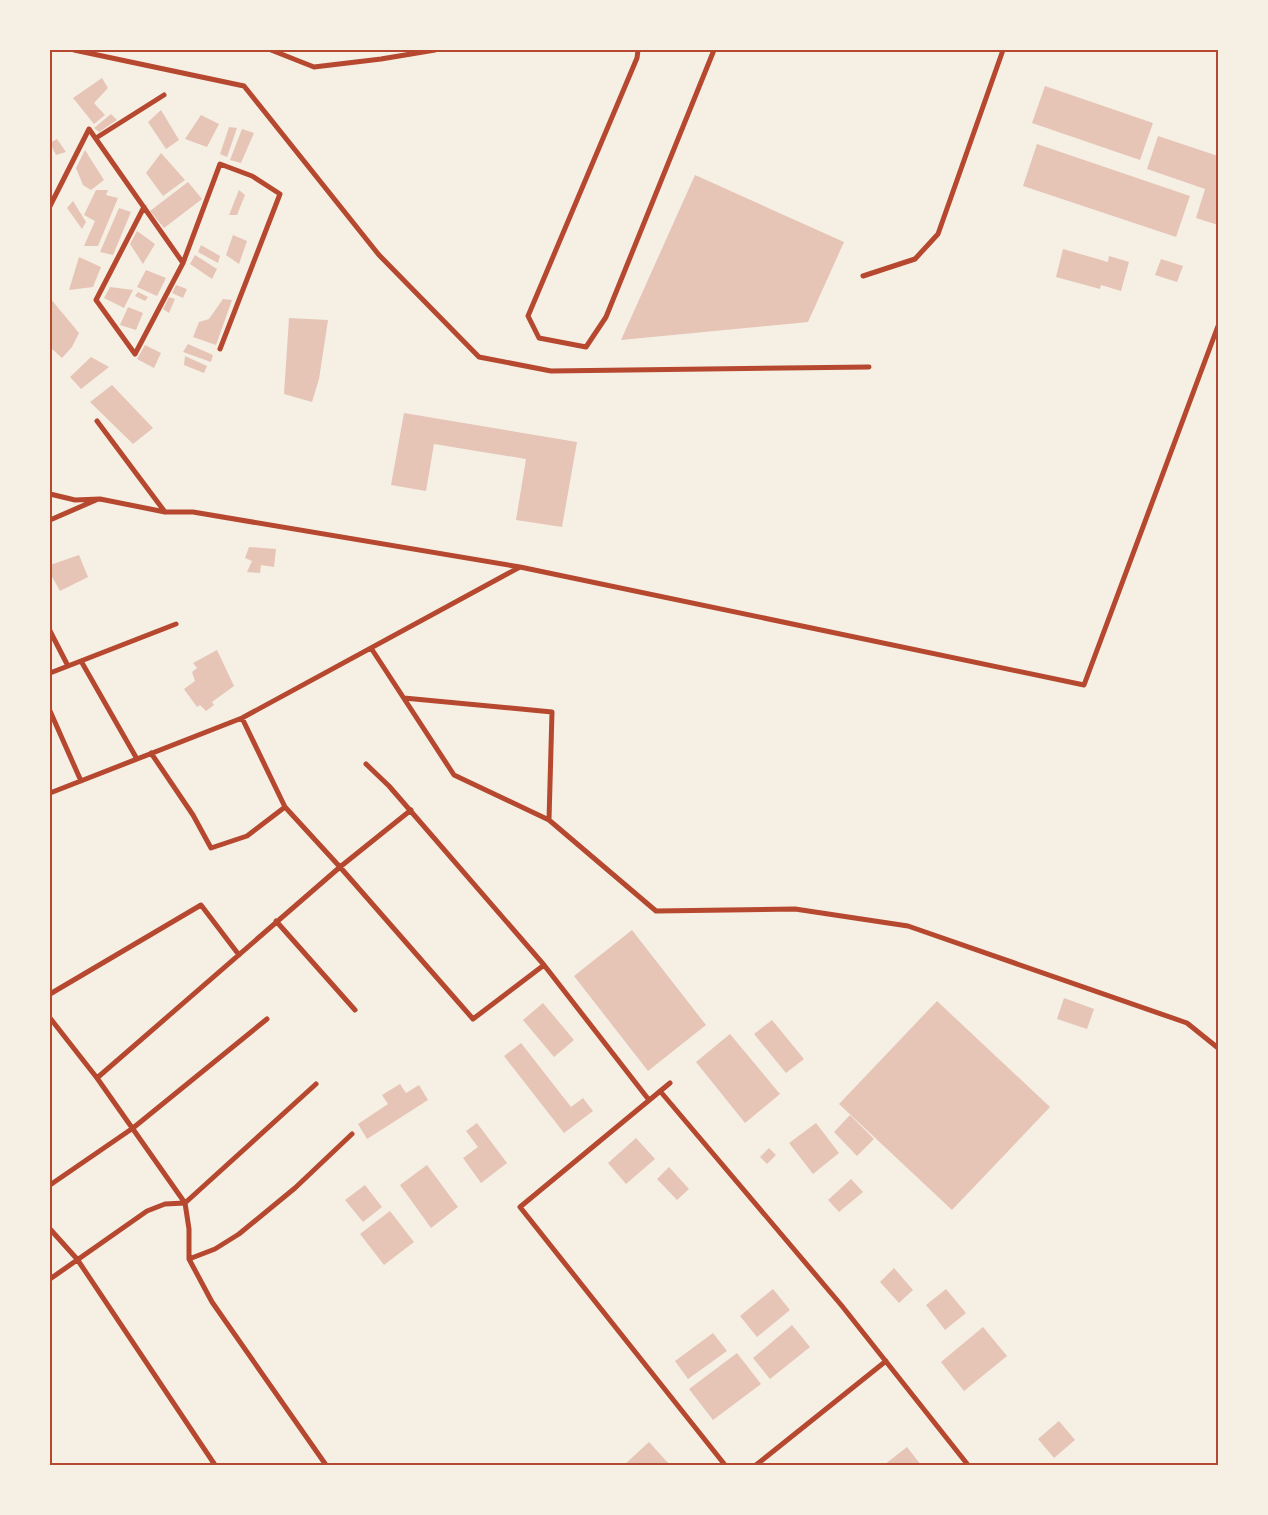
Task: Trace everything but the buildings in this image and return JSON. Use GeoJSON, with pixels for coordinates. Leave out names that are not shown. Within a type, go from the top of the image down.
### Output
{"type":"FeatureCollection","features":[{"type":"Feature","properties":{"kind":"street"},"geometry":{"type":"LineString","coordinates":[[74,50],[244,86],[378,254],[479,357],[551,371],[869,367]]}},
{"type":"Feature","properties":{"kind":"street"},"geometry":{"type":"LineString","coordinates":[[271,50],[314,67],[435,50]]}},
{"type":"Feature","properties":{"kind":"street"},"geometry":{"type":"LineString","coordinates":[[638,50],[637,58],[528,316],[539,338],[586,347],[606,317],[714,50]]}},
{"type":"Feature","properties":{"kind":"street"},"geometry":{"type":"LineString","coordinates":[[863,276],[916,259],[938,234],[1003,50]]}},
{"type":"Feature","properties":{"kind":"street"},"geometry":{"type":"LineString","coordinates":[[96,138],[164,95]]}},
{"type":"Feature","properties":{"kind":"street"},"geometry":{"type":"LineString","coordinates":[[50,206],[90,129],[183,263]]}},
{"type":"Feature","properties":{"kind":"street"},"geometry":{"type":"LineString","coordinates":[[144,207],[96,300],[135,354],[183,263],[220,164],[252,176],[280,194],[220,348]]}},
{"type":"Feature","properties":{"kind":"street"},"geometry":{"type":"LineString","coordinates":[[50,494],[75,500],[100,499],[165,512],[193,512],[520,567],[1084,685],[1218,326]]}},
{"type":"Feature","properties":{"kind":"street"},"geometry":{"type":"LineString","coordinates":[[97,421],[165,512]]}},
{"type":"Feature","properties":{"kind":"street"},"geometry":{"type":"LineString","coordinates":[[50,520],[100,499]]}},
{"type":"Feature","properties":{"kind":"street"},"geometry":{"type":"LineString","coordinates":[[50,793],[242,718],[520,567]]}},
{"type":"Feature","properties":{"kind":"street"},"geometry":{"type":"LineString","coordinates":[[50,673],[176,624]]}},
{"type":"Feature","properties":{"kind":"street"},"geometry":{"type":"LineString","coordinates":[[50,631],[68,666]]}},
{"type":"Feature","properties":{"kind":"street"},"geometry":{"type":"LineString","coordinates":[[371,648],[454,775],[549,820],[656,911],[795,909],[908,926],[1187,1023],[1218,1048]]}},
{"type":"Feature","properties":{"kind":"street"},"geometry":{"type":"LineString","coordinates":[[81,661],[137,759]]}},
{"type":"Feature","properties":{"kind":"street"},"geometry":{"type":"LineString","coordinates":[[404,698],[552,712],[549,820]]}},
{"type":"Feature","properties":{"kind":"street"},"geometry":{"type":"LineString","coordinates":[[50,711],[81,781]]}},
{"type":"Feature","properties":{"kind":"street"},"geometry":{"type":"LineString","coordinates":[[242,718],[285,807],[340,866],[473,1018],[544,965]]}},
{"type":"Feature","properties":{"kind":"street"},"geometry":{"type":"LineString","coordinates":[[152,753],[193,815],[211,848],[247,836],[285,807]]}},
{"type":"Feature","properties":{"kind":"street"},"geometry":{"type":"LineString","coordinates":[[366,764],[411,810],[544,965],[649,1100]]}},
{"type":"Feature","properties":{"kind":"street"},"geometry":{"type":"LineString","coordinates":[[97,1078],[340,866],[411,810]]}},
{"type":"Feature","properties":{"kind":"street"},"geometry":{"type":"LineString","coordinates":[[50,994],[201,905],[239,956]]}},
{"type":"Feature","properties":{"kind":"street"},"geometry":{"type":"LineString","coordinates":[[276,921],[355,1010]]}},
{"type":"Feature","properties":{"kind":"street"},"geometry":{"type":"LineString","coordinates":[[50,1018],[97,1078],[185,1203],[189,1229],[189,1259],[212,1302],[326,1465]]}},
{"type":"Feature","properties":{"kind":"street"},"geometry":{"type":"LineString","coordinates":[[50,1185],[133,1128],[267,1019]]}},
{"type":"Feature","properties":{"kind":"street"},"geometry":{"type":"LineString","coordinates":[[670,1082],[520,1207],[725,1465]]}},
{"type":"Feature","properties":{"kind":"street"},"geometry":{"type":"LineString","coordinates":[[50,1279],[147,1211],[165,1204],[185,1203],[316,1084]]}},
{"type":"Feature","properties":{"kind":"street"},"geometry":{"type":"LineString","coordinates":[[660,1091],[842,1306],[968,1465]]}},
{"type":"Feature","properties":{"kind":"street"},"geometry":{"type":"LineString","coordinates":[[189,1259],[215,1249],[239,1234],[294,1188],[352,1134]]}},
{"type":"Feature","properties":{"kind":"street"},"geometry":{"type":"LineString","coordinates":[[50,1229],[77,1259],[215,1465]]}},
{"type":"Feature","properties":{"kind":"street"},"geometry":{"type":"LineString","coordinates":[[756,1465],[886,1361]]}}]}
